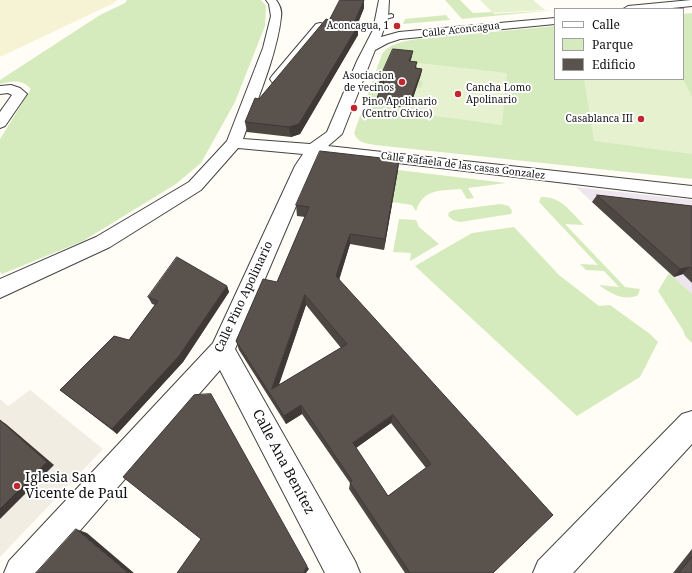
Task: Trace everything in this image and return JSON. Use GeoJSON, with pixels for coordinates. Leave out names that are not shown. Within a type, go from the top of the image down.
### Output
{"type":"FeatureCollection","features":[{"type":"Feature","properties":{"kind":"street"},"geometry":{"type":"LineString","coordinates":[[0,289],[103,242],[195,186],[234,143],[269,48],[276,16],[274,4],[271,0]]}},
{"type":"Feature","properties":{"kind":"street","name":"Calle Pino Apolinario"},"geometry":{"type":"LineString","coordinates":[[21,573],[222,350],[304,166],[314,149],[334,134],[369,48],[384,21],[384,0]]}},
{"type":"Feature","properties":{"kind":"street"},"geometry":{"type":"LineString","coordinates":[[639,8],[692,3]]}},
{"type":"Feature","properties":{"kind":"street","name":"Calle Aconcagua"},"geometry":{"type":"LineString","coordinates":[[384,21],[554,16]]}},
{"type":"Feature","properties":{"kind":"street","name":"Calle Aconcagua"},"geometry":{"type":"LineString","coordinates":[[369,48],[384,40],[399,36],[554,21]]}},
{"type":"Feature","properties":{"kind":"street"},"geometry":{"type":"LineString","coordinates":[[248,102],[269,88],[320,26]]}},
{"type":"Feature","properties":{"kind":"street"},"geometry":{"type":"LineString","coordinates":[[0,90],[16,90],[20,94],[0,123]]}},
{"type":"Feature","properties":{"kind":"street","name":"Calle Rafaela de las casas Gonzalez"},"geometry":{"type":"LineString","coordinates":[[234,143],[314,149],[692,192]]}},
{"type":"Feature","properties":{"kind":"street","name":"Calle Ana Benítez"},"geometry":{"type":"LineString","coordinates":[[222,350],[343,573]]}},
{"type":"Feature","properties":{"kind":"street"},"geometry":{"type":"LineString","coordinates":[[550,573],[692,424]]}},
{"type":"Feature","properties":{"kind":"shaded area"},"geometry":{"type":"Polygon","coordinates":[[[0,0],[118,0],[0,57],[0,0]]]}},
{"type":"Feature","properties":{"kind":"shaded area"},"geometry":{"type":"Polygon","coordinates":[[[576,187],[692,200],[692,294],[592,202],[576,187]]]}},
{"type":"Feature","properties":{"kind":"shaded area"},"geometry":{"type":"Polygon","coordinates":[[[30,390],[103,449],[0,557],[0,399],[8,406],[30,390]]]}},
{"type":"Feature","properties":{"kind":"green space"},"geometry":{"type":"Polygon","coordinates":[[[127,0],[261,0],[266,6],[265,26],[235,102],[201,163],[176,184],[83,241],[2,274],[0,272],[0,139],[31,89],[20,82],[0,84],[0,80],[100,15],[125,3],[127,0]]]}},
{"type":"Feature","properties":{"kind":"green space"},"geometry":{"type":"Polygon","coordinates":[[[445,0],[460,0],[473,13],[492,12],[494,14],[554,10],[554,10],[462,19],[445,0]]]}},
{"type":"Feature","properties":{"kind":"green space"},"geometry":{"type":"Polygon","coordinates":[[[480,0],[533,0],[545,10],[493,13],[480,0]]]}},
{"type":"Feature","properties":{"kind":"green space"},"geometry":{"type":"Polygon","coordinates":[[[692,13],[692,179],[375,145],[360,141],[354,133],[382,54],[389,47],[398,43],[418,39],[554,26],[554,80],[684,80],[684,14],[692,13]]]}},
{"type":"Feature","properties":{"kind":"green space"},"geometry":{"type":"Polygon","coordinates":[[[446,15],[450,20],[403,24],[405,19],[446,15]]]}},
{"type":"Feature","properties":{"kind":"green space","name":"Cancha Lomo Apolinario"},"geometry":{"type":"Polygon","coordinates":[[[410,62],[507,73],[502,125],[413,113],[415,107],[410,106],[412,87],[421,88],[423,81],[420,80],[422,75],[414,74],[410,62]]]}},
{"type":"Feature","properties":{"kind":"green space","name":"Casablanca III"},"geometry":{"type":"Polygon","coordinates":[[[584,80],[684,80],[692,97],[692,154],[594,141],[584,80]]]}},
{"type":"Feature","properties":{"kind":"green space"},"geometry":{"type":"Polygon","coordinates":[[[398,170],[506,183],[468,188],[474,198],[467,199],[461,189],[434,192],[423,198],[416,211],[412,205],[392,202],[398,170]]]}},
{"type":"Feature","properties":{"kind":"green space"},"geometry":{"type":"Polygon","coordinates":[[[541,197],[554,199],[570,210],[584,225],[565,224],[625,287],[640,289],[638,295],[628,298],[617,296],[599,285],[619,287],[604,271],[586,270],[580,264],[598,265],[539,202],[541,197]]]}},
{"type":"Feature","properties":{"kind":"green space"},"geometry":{"type":"Polygon","coordinates":[[[500,204],[509,206],[512,211],[511,214],[460,222],[453,220],[448,216],[449,212],[454,210],[500,204]]]}},
{"type":"Feature","properties":{"kind":"green space"},"geometry":{"type":"Polygon","coordinates":[[[399,219],[416,220],[419,227],[439,244],[410,261],[411,253],[393,252],[399,219]]]}},
{"type":"Feature","properties":{"kind":"green space"},"geometry":{"type":"Polygon","coordinates":[[[514,227],[559,275],[599,306],[610,305],[650,334],[658,342],[640,377],[577,416],[415,266],[472,233],[514,227]]]}},
{"type":"Feature","properties":{"kind":"green space"},"geometry":{"type":"Polygon","coordinates":[[[669,273],[692,294],[692,343],[685,336],[683,330],[658,291],[669,273]]]}},
{"type":"Feature","properties":{"kind":"building"},"geometry":{"type":"Polygon","coordinates":[[[340,0],[364,0],[353,25],[358,26],[299,124],[289,127],[245,122],[255,98],[259,99],[326,19],[329,20],[340,0]]]}},
{"type":"Feature","properties":{"kind":"building","name":"Asociacion de vecinos"},"geometry":{"type":"Polygon","coordinates":[[[393,49],[413,51],[409,61],[417,62],[415,68],[422,69],[410,101],[377,98],[385,78],[380,78],[393,49]]]}},
{"type":"Feature","properties":{"kind":"building"},"geometry":{"type":"Polygon","coordinates":[[[320,151],[399,160],[385,239],[350,234],[336,276],[553,515],[493,573],[410,573],[350,483],[352,481],[301,405],[284,416],[236,341],[263,279],[277,282],[309,207],[296,205],[320,151]],[[305,295],[272,389],[347,344],[305,295]],[[393,415],[353,443],[388,496],[431,464],[393,415]]]}},
{"type":"Feature","properties":{"kind":"building"},"geometry":{"type":"Polygon","coordinates":[[[597,195],[692,206],[692,269],[689,267],[680,269],[597,195]]]}},
{"type":"Feature","properties":{"kind":"building"},"geometry":{"type":"Polygon","coordinates":[[[177,257],[227,286],[179,356],[112,429],[60,390],[114,336],[129,340],[158,301],[148,297],[177,257]]]}},
{"type":"Feature","properties":{"kind":"building"},"geometry":{"type":"Polygon","coordinates":[[[211,394],[307,566],[303,573],[177,573],[201,539],[123,477],[194,395],[211,394]]]}},
{"type":"Feature","properties":{"kind":"building","name":"Iglesia San Vicente de Paul"},"geometry":{"type":"Polygon","coordinates":[[[0,420],[47,462],[0,509],[0,420]]]}},
{"type":"Feature","properties":{"kind":"building"},"geometry":{"type":"Polygon","coordinates":[[[76,529],[128,573],[36,573],[76,529]]]}},
{"type":"Feature","properties":{"kind":"building"},"geometry":{"type":"Polygon","coordinates":[[[692,557],[692,573],[679,573],[692,557]]]}},
{"type":"Feature","properties":{"kind":"place","name":"Aconcagua, 1"},"geometry":{"type":"Point","coordinates":[397,26]}},
{"type":"Feature","properties":{"kind":"place","name":"Asociacion de vecinos"},"geometry":{"type":"Point","coordinates":[402,82]}},
{"type":"Feature","properties":{"kind":"place","name":"Cancha Lomo Apolinario"},"geometry":{"type":"Point","coordinates":[458,94]}},
{"type":"Feature","properties":{"kind":"place","name":"Pino Apolinario (Centro Cívico)"},"geometry":{"type":"Point","coordinates":[354,108]}},
{"type":"Feature","properties":{"kind":"place","name":"Casablanca III"},"geometry":{"type":"Point","coordinates":[641,119]}},
{"type":"Feature","properties":{"kind":"place","name":"Iglesia San Vicente de Paul"},"geometry":{"type":"Point","coordinates":[17,486]}}]}
